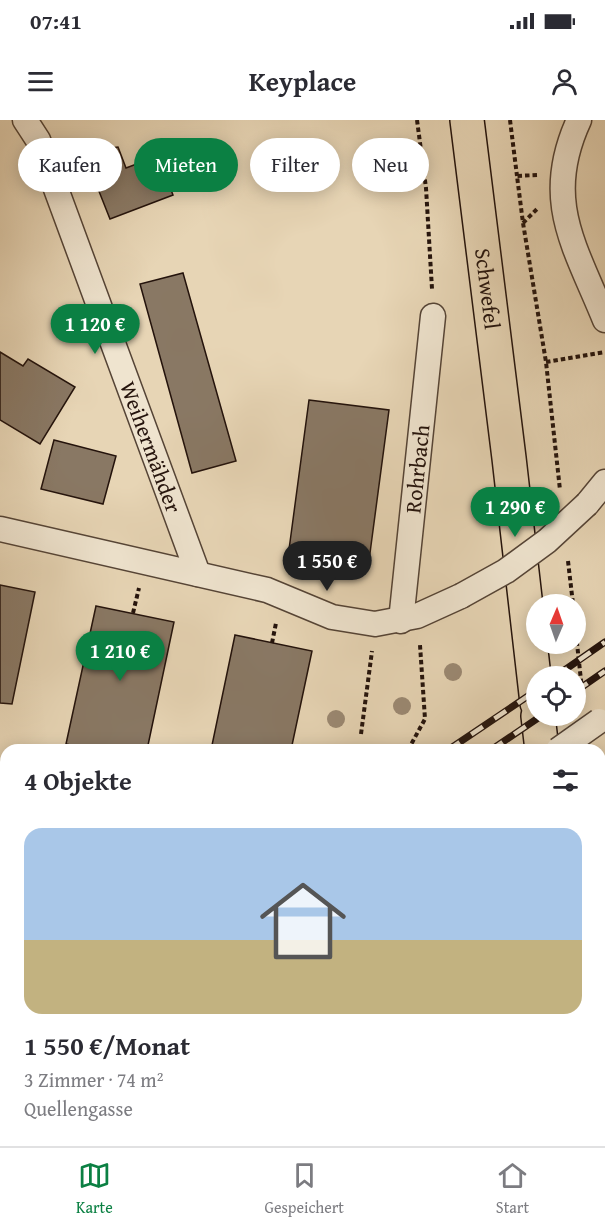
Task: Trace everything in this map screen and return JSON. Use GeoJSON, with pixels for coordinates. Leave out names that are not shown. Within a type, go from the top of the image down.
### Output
{"type":"FeatureCollection","features":[{"type":"Feature","properties":{"kind":"main road","name":"Schwefel"},"geometry":{"type":"LineString","coordinates":[[467,120],[533,666]]}},
{"type":"Feature","properties":{"kind":"main road"},"geometry":{"type":"LineString","coordinates":[[539,726],[541,744]]}},
{"type":"Feature","properties":{"kind":"street","name":"Weihermähder"},"geometry":{"type":"LineString","coordinates":[[25,120],[38,140],[198,574]]}},
{"type":"Feature","properties":{"kind":"street"},"geometry":{"type":"LineString","coordinates":[[579,120],[568,144],[562,174],[564,217],[605,320]]}},
{"type":"Feature","properties":{"kind":"street","name":"Rohrbach"},"geometry":{"type":"LineString","coordinates":[[409,618],[433,316]]}},
{"type":"Feature","properties":{"kind":"street"},"geometry":{"type":"LineString","coordinates":[[0,529],[267,590],[332,617],[375,624],[409,618],[461,596],[506,571],[547,541],[587,504],[605,482]]}},
{"type":"Feature","properties":{"kind":"street"},"geometry":{"type":"LineString","coordinates":[[564,744],[596,714]]}},
{"type":"Feature","properties":{"kind":"path"},"geometry":{"type":"LineString","coordinates":[[417,120],[426,188],[433,316]]}},
{"type":"Feature","properties":{"kind":"path"},"geometry":{"type":"LineString","coordinates":[[510,120],[546,362],[561,501]]}},
{"type":"Feature","properties":{"kind":"path"},"geometry":{"type":"LineString","coordinates":[[517,176],[562,174]]}},
{"type":"Feature","properties":{"kind":"path"},"geometry":{"type":"LineString","coordinates":[[546,362],[605,352]]}},
{"type":"Feature","properties":{"kind":"path"},"geometry":{"type":"LineString","coordinates":[[568,558],[572,594]]}},
{"type":"Feature","properties":{"kind":"path"},"geometry":{"type":"LineString","coordinates":[[409,618],[425,719],[411,744]]}},
{"type":"Feature","properties":{"kind":"path"},"geometry":{"type":"LineString","coordinates":[[361,734],[375,624]]}},
{"type":"Feature","properties":{"kind":"path"},"geometry":{"type":"LineString","coordinates":[[581,654],[596,714]]}},
{"type":"Feature","properties":{"kind":"building"},"geometry":{"type":"Polygon","coordinates":[[[122,158],[126,168],[134,165],[134,192],[172,192],[173,195],[110,219],[99,192],[122,192],[122,158]]]}},
{"type":"Feature","properties":{"kind":"building"},"geometry":{"type":"Polygon","coordinates":[[[183,273],[236,461],[192,473],[140,284],[183,273]]]}},
{"type":"Feature","properties":{"kind":"building"},"geometry":{"type":"Polygon","coordinates":[[[0,352],[23,366],[28,359],[75,387],[40,444],[0,420],[0,352]]]}},
{"type":"Feature","properties":{"kind":"building"},"geometry":{"type":"Polygon","coordinates":[[[309,400],[389,410],[368,568],[288,557],[309,400]]]}},
{"type":"Feature","properties":{"kind":"building"},"geometry":{"type":"Polygon","coordinates":[[[54,440],[116,456],[103,504],[41,489],[54,440]]]}},
{"type":"Feature","properties":{"kind":"building"},"geometry":{"type":"Polygon","coordinates":[[[0,585],[35,592],[12,704],[0,703],[0,585]]]}},
{"type":"Feature","properties":{"kind":"building"},"geometry":{"type":"Polygon","coordinates":[[[96,606],[174,622],[148,744],[66,744],[96,606]]]}},
{"type":"Feature","properties":{"kind":"building"},"geometry":{"type":"Polygon","coordinates":[[[235,635],[312,651],[292,744],[212,744],[235,635]]]}},
{"type":"Feature","properties":{"kind":"railway"},"geometry":{"type":"LineString","coordinates":[[570,666],[605,642]]}},
{"type":"Feature","properties":{"kind":"railway"},"geometry":{"type":"LineString","coordinates":[[586,684],[605,671]]}},
{"type":"Feature","properties":{"kind":"railway"},"geometry":{"type":"LineString","coordinates":[[457,744],[526,697]]}},
{"type":"Feature","properties":{"kind":"railway"},"geometry":{"type":"LineString","coordinates":[[500,744],[526,726]]}}]}
